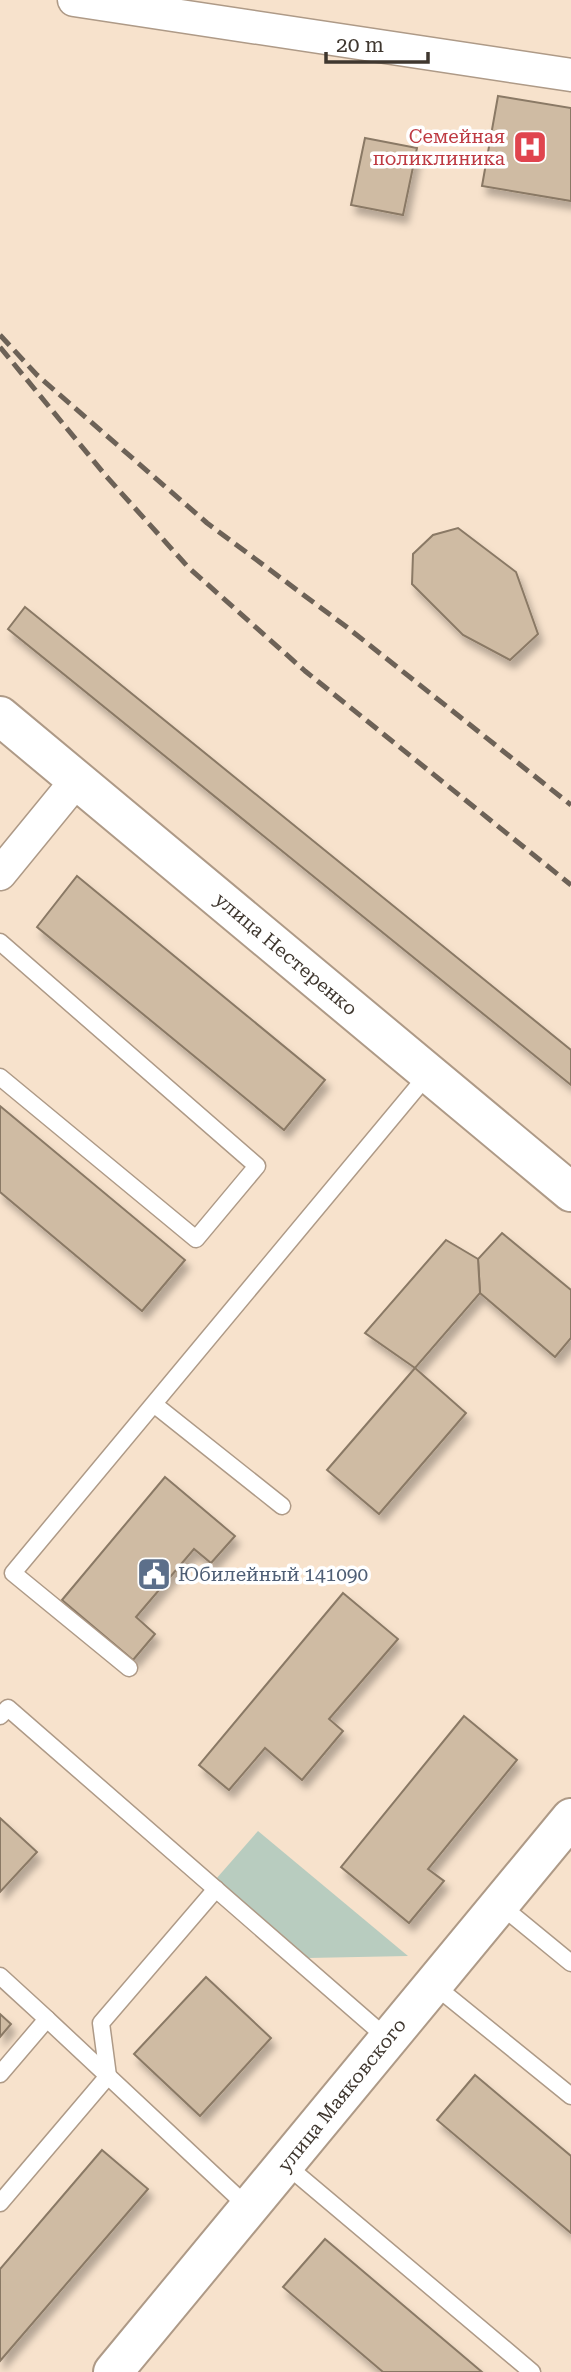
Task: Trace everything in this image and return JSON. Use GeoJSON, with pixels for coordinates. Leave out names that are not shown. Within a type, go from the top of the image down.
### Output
{"type":"FeatureCollection","features":[{"type":"Feature","properties":{"kind":"street"},"geometry":{"type":"LineString","coordinates":[[74,0],[213,10],[571,75]]}},
{"type":"Feature","properties":{"kind":"street","name":"улица Нестеренко"},"geometry":{"type":"LineString","coordinates":[[0,716],[571,1192]]}},
{"type":"Feature","properties":{"kind":"street"},"geometry":{"type":"LineString","coordinates":[[0,874],[76,781]]}},
{"type":"Feature","properties":{"kind":"street","name":"улица Маяковского"},"geometry":{"type":"LineString","coordinates":[[113,2372],[571,1818]]}},
{"type":"Feature","properties":{"kind":"lane"},"geometry":{"type":"LineString","coordinates":[[0,942],[257,1166],[196,1239],[0,1077]]}},
{"type":"Feature","properties":{"kind":"lane"},"geometry":{"type":"LineString","coordinates":[[129,1668],[13,1573],[429,1073]]}},
{"type":"Feature","properties":{"kind":"lane"},"geometry":{"type":"LineString","coordinates":[[155,1405],[282,1506]]}},
{"type":"Feature","properties":{"kind":"lane"},"geometry":{"type":"LineString","coordinates":[[0,1716],[8,1708],[388,2039]]}},
{"type":"Feature","properties":{"kind":"lane"},"geometry":{"type":"LineString","coordinates":[[0,2203],[108,2076],[101,2023],[216,1889]]}},
{"type":"Feature","properties":{"kind":"lane"},"geometry":{"type":"LineString","coordinates":[[499,1904],[571,1964]]}},
{"type":"Feature","properties":{"kind":"lane"},"geometry":{"type":"LineString","coordinates":[[0,1976],[249,2208]]}},
{"type":"Feature","properties":{"kind":"lane"},"geometry":{"type":"LineString","coordinates":[[432,1983],[571,2096]]}},
{"type":"Feature","properties":{"kind":"lane"},"geometry":{"type":"LineString","coordinates":[[0,2074],[47,2019]]}},
{"type":"Feature","properties":{"kind":"lane"},"geometry":{"type":"LineString","coordinates":[[285,2164],[532,2372]]}},
{"type":"Feature","properties":{"kind":"green space"},"geometry":{"type":"Polygon","coordinates":[[[258,1831],[408,1956],[308,1958],[216,1879],[258,1831]]]}},
{"type":"Feature","properties":{"kind":"building","name":"Семейная поликлиника"},"geometry":{"type":"Polygon","coordinates":[[[498,96],[571,108],[571,201],[482,186],[498,96]]]}},
{"type":"Feature","properties":{"kind":"building"},"geometry":{"type":"Polygon","coordinates":[[[365,138],[417,148],[403,215],[351,205],[365,138]]]}},
{"type":"Feature","properties":{"kind":"building"},"geometry":{"type":"Polygon","coordinates":[[[458,528],[516,572],[538,634],[510,660],[463,635],[412,584],[413,554],[433,535],[458,528]]]}},
{"type":"Feature","properties":{"kind":"building"},"geometry":{"type":"Polygon","coordinates":[[[25,607],[571,1050],[571,1085],[8,629],[25,607]]]}},
{"type":"Feature","properties":{"kind":"building"},"geometry":{"type":"Polygon","coordinates":[[[77,876],[325,1080],[284,1130],[37,927],[77,876]]]}},
{"type":"Feature","properties":{"kind":"building"},"geometry":{"type":"Polygon","coordinates":[[[0,1106],[185,1260],[142,1311],[0,1192],[0,1106]]]}},
{"type":"Feature","properties":{"kind":"building"},"geometry":{"type":"Polygon","coordinates":[[[502,1233],[571,1290],[571,1338],[555,1357],[480,1293],[478,1259],[502,1233]]]}},
{"type":"Feature","properties":{"kind":"building"},"geometry":{"type":"Polygon","coordinates":[[[446,1240],[478,1259],[480,1293],[415,1368],[365,1333],[446,1240]]]}},
{"type":"Feature","properties":{"kind":"building"},"geometry":{"type":"Polygon","coordinates":[[[415,1368],[466,1413],[379,1514],[327,1470],[415,1368]]]}},
{"type":"Feature","properties":{"kind":"building"},"geometry":{"type":"Polygon","coordinates":[[[165,1477],[235,1536],[211,1563],[194,1549],[136,1617],[155,1634],[133,1660],[62,1600],[165,1477]]]}},
{"type":"Feature","properties":{"kind":"building"},"geometry":{"type":"Polygon","coordinates":[[[343,1593],[398,1639],[329,1719],[343,1731],[302,1780],[265,1748],[229,1790],[199,1765],[343,1593]]]}},
{"type":"Feature","properties":{"kind":"building"},"geometry":{"type":"Polygon","coordinates":[[[464,1716],[517,1760],[428,1869],[444,1881],[409,1923],[341,1867],[464,1716]]]}},
{"type":"Feature","properties":{"kind":"building"},"geometry":{"type":"Polygon","coordinates":[[[0,1818],[37,1852],[0,1892],[0,1818]]]}},
{"type":"Feature","properties":{"kind":"building"},"geometry":{"type":"Polygon","coordinates":[[[206,1977],[271,2038],[200,2116],[134,2054],[206,1977]]]}},
{"type":"Feature","properties":{"kind":"building"},"geometry":{"type":"Polygon","coordinates":[[[0,2014],[11,2024],[0,2037],[0,2014]]]}},
{"type":"Feature","properties":{"kind":"building"},"geometry":{"type":"Polygon","coordinates":[[[475,2075],[571,2156],[571,2233],[437,2120],[475,2075]]]}},
{"type":"Feature","properties":{"kind":"building"},"geometry":{"type":"Polygon","coordinates":[[[102,2150],[148,2189],[0,2361],[0,2269],[102,2150]]]}},
{"type":"Feature","properties":{"kind":"building"},"geometry":{"type":"Polygon","coordinates":[[[325,2239],[482,2372],[383,2372],[283,2287],[325,2239]]]}},
{"type":"Feature","properties":{"kind":"railway"},"geometry":{"type":"LineString","coordinates":[[0,335],[37,375],[207,523],[348,628],[571,805]]}},
{"type":"Feature","properties":{"kind":"railway"},"geometry":{"type":"LineString","coordinates":[[0,347],[106,476],[188,567],[305,671],[571,885]]}},
{"type":"Feature","properties":{"kind":"place","name":"Семейная поликлиника"},"geometry":{"type":"Point","coordinates":[530,147]}},
{"type":"Feature","properties":{"kind":"place","name":"Юбилейный 141090"},"geometry":{"type":"Point","coordinates":[154,1574]}}]}
